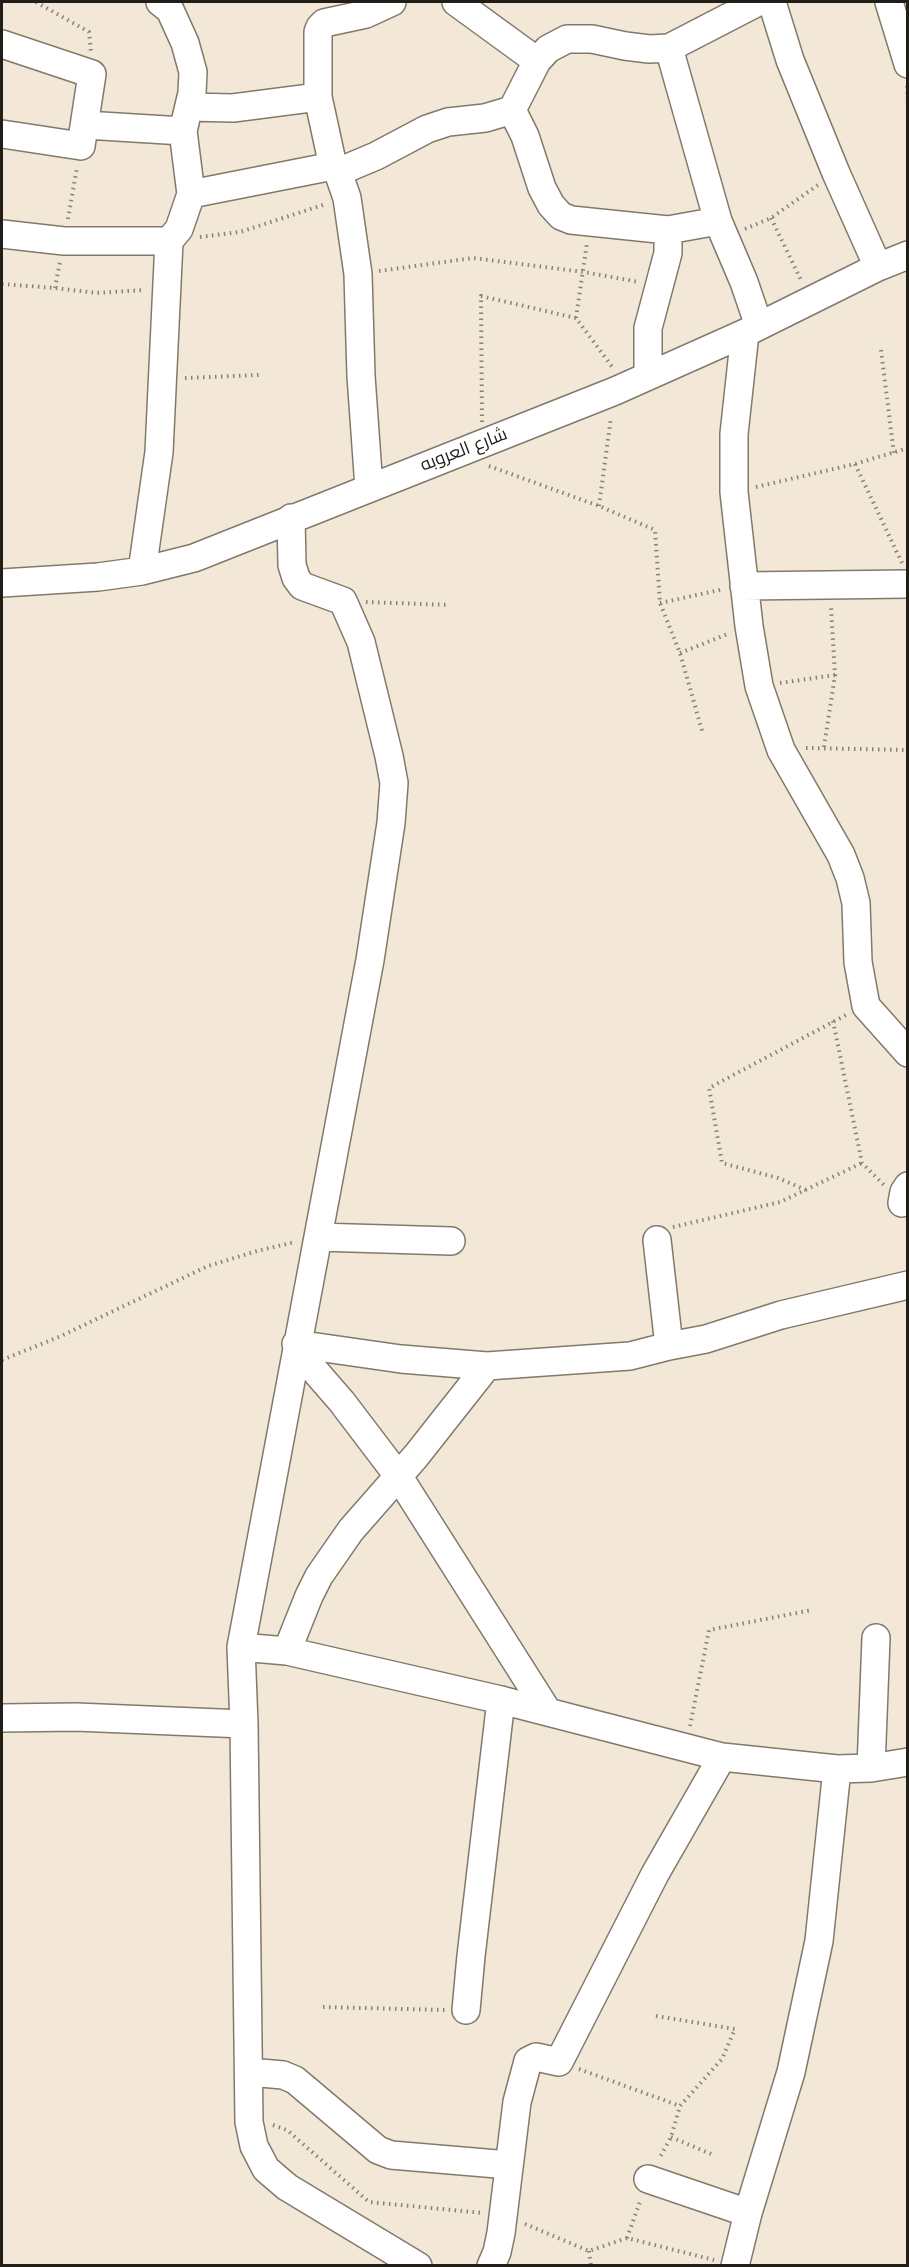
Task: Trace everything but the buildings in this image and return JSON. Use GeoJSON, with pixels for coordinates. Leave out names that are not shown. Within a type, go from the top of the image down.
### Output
{"type":"FeatureCollection","features":[{"type":"Feature","properties":{"kind":"street"},"geometry":{"type":"LineString","coordinates":[[142,571],[159,452],[169,241],[179,229],[191,194],[186,119],[193,72],[170,10],[160,2]]}},
{"type":"Feature","properties":{"kind":"street"},"geometry":{"type":"LineString","coordinates":[[369,488],[364,431],[358,274],[347,198],[335,169],[318,97],[318,32],[320,27],[331,21],[366,14],[392,2]]}},
{"type":"Feature","properties":{"kind":"street"},"geometry":{"type":"LineString","coordinates":[[456,2],[537,61]]}},
{"type":"Feature","properties":{"kind":"street"},"geometry":{"type":"LineString","coordinates":[[191,194],[335,169],[376,156],[427,129],[448,122],[484,118],[512,110],[537,61],[548,49],[567,39],[592,39],[649,49],[669,48],[758,2]]}},
{"type":"Feature","properties":{"kind":"street"},"geometry":{"type":"LineString","coordinates":[[772,2],[790,60],[836,173],[878,267]]}},
{"type":"Feature","properties":{"kind":"street"},"geometry":{"type":"LineString","coordinates":[[894,3],[908,64]]}},
{"type":"Feature","properties":{"kind":"street"},"geometry":{"type":"LineString","coordinates":[[2,44],[92,74],[81,146],[2,134]]}},
{"type":"Feature","properties":{"kind":"street"},"geometry":{"type":"LineString","coordinates":[[669,48],[718,221],[744,282],[752,330],[734,434],[734,492],[749,626],[759,686],[781,750],[840,855],[850,878],[856,903],[858,962],[866,1006],[908,1053]]}},
{"type":"Feature","properties":{"kind":"street"},"geometry":{"type":"LineString","coordinates":[[84,125],[186,119],[234,108],[318,97]]}},
{"type":"Feature","properties":{"kind":"street"},"geometry":{"type":"LineString","coordinates":[[512,110],[525,136],[536,173],[551,205],[561,216],[571,220],[668,230],[718,221]]}},
{"type":"Feature","properties":{"kind":"street"},"geometry":{"type":"LineString","coordinates":[[630,384],[668,253],[668,230]]}},
{"type":"Feature","properties":{"kind":"street"},"geometry":{"type":"LineString","coordinates":[[2,234],[64,241],[169,241]]}},
{"type":"Feature","properties":{"kind":"street","name":"شارع العروبه"},"geometry":{"type":"LineString","coordinates":[[2,583],[99,577],[142,571],[194,558],[630,384],[752,330],[878,267],[908,255]]}},
{"type":"Feature","properties":{"kind":"street"},"geometry":{"type":"LineString","coordinates":[[291,518],[291,565],[296,578],[302,586],[343,601],[361,642],[394,783],[391,823],[370,960],[241,1647],[249,2122],[254,2146],[266,2169],[287,2187],[418,2265]]}},
{"type":"Feature","properties":{"kind":"street"},"geometry":{"type":"LineString","coordinates":[[744,585],[829,585],[905,574]]}},
{"type":"Feature","properties":{"kind":"street"},"geometry":{"type":"LineString","coordinates":[[318,1237],[451,1241]]}},
{"type":"Feature","properties":{"kind":"street"},"geometry":{"type":"LineString","coordinates":[[657,1240],[669,1346]]}},
{"type":"Feature","properties":{"kind":"street"},"geometry":{"type":"LineString","coordinates":[[297,1347],[487,1366],[630,1356],[706,1339],[781,1315],[908,1285]]}},
{"type":"Feature","properties":{"kind":"street"},"geometry":{"type":"LineString","coordinates":[[297,1347],[399,1477],[548,1712]]}},
{"type":"Feature","properties":{"kind":"street"},"geometry":{"type":"LineString","coordinates":[[287,1651],[297,1622],[319,1576],[351,1530],[399,1477],[487,1366]]}},
{"type":"Feature","properties":{"kind":"street"},"geometry":{"type":"LineString","coordinates":[[871,1768],[876,1638]]}},
{"type":"Feature","properties":{"kind":"street"},"geometry":{"type":"LineString","coordinates":[[241,1647],[287,1651],[501,1700],[722,1756],[837,1769],[871,1768],[908,1762]]}},
{"type":"Feature","properties":{"kind":"street"},"geometry":{"type":"LineString","coordinates":[[466,2010],[501,1700]]}},
{"type":"Feature","properties":{"kind":"street"},"geometry":{"type":"LineString","coordinates":[[2,1718],[76,1717],[244,1724]]}},
{"type":"Feature","properties":{"kind":"street"},"geometry":{"type":"LineString","coordinates":[[491,2265],[497,2252],[517,2102],[528,2061],[536,2057],[559,2062],[562,2052],[655,1874],[722,1756]]}},
{"type":"Feature","properties":{"kind":"street"},"geometry":{"type":"LineString","coordinates":[[736,2265],[748,2213],[791,2072],[819,1941],[837,1769]]}},
{"type":"Feature","properties":{"kind":"street"},"geometry":{"type":"LineString","coordinates":[[249,2072],[283,2075],[295,2080],[378,2150],[391,2155],[509,2165]]}},
{"type":"Feature","properties":{"kind":"street"},"geometry":{"type":"LineString","coordinates":[[648,2179],[748,2213]]}},
{"type":"Feature","properties":{"kind":"path"},"geometry":{"type":"LineString","coordinates":[[36,2],[89,32]]}},
{"type":"Feature","properties":{"kind":"path"},"geometry":{"type":"LineString","coordinates":[[811,300],[771,219],[836,173]]}},
{"type":"Feature","properties":{"kind":"path"},"geometry":{"type":"LineString","coordinates":[[169,241],[240,232],[347,198]]}},
{"type":"Feature","properties":{"kind":"path"},"geometry":{"type":"LineString","coordinates":[[576,318],[584,272],[589,221]]}},
{"type":"Feature","properties":{"kind":"path"},"geometry":{"type":"LineString","coordinates":[[358,274],[473,258],[584,272],[658,286]]}},
{"type":"Feature","properties":{"kind":"path"},"geometry":{"type":"LineString","coordinates":[[2,284],[97,293],[167,289]]}},
{"type":"Feature","properties":{"kind":"path"},"geometry":{"type":"LineString","coordinates":[[482,444],[481,296],[576,318],[630,384],[599,506]]}},
{"type":"Feature","properties":{"kind":"path"},"geometry":{"type":"LineString","coordinates":[[881,350],[894,454]]}},
{"type":"Feature","properties":{"kind":"path"},"geometry":{"type":"LineString","coordinates":[[163,378],[259,375]]}},
{"type":"Feature","properties":{"kind":"path"},"geometry":{"type":"LineString","coordinates":[[734,492],[855,464],[908,448]]}},
{"type":"Feature","properties":{"kind":"path"},"geometry":{"type":"LineString","coordinates":[[455,454],[599,506],[655,530],[660,603],[680,653],[704,734]]}},
{"type":"Feature","properties":{"kind":"path"},"geometry":{"type":"LineString","coordinates":[[855,464],[905,574]]}},
{"type":"Feature","properties":{"kind":"path"},"geometry":{"type":"LineString","coordinates":[[660,603],[744,585]]}},
{"type":"Feature","properties":{"kind":"path"},"geometry":{"type":"LineString","coordinates":[[825,747],[835,675],[829,585]]}},
{"type":"Feature","properties":{"kind":"path"},"geometry":{"type":"LineString","coordinates":[[343,601],[450,605]]}},
{"type":"Feature","properties":{"kind":"path"},"geometry":{"type":"LineString","coordinates":[[680,653],[749,626]]}},
{"type":"Feature","properties":{"kind":"path"},"geometry":{"type":"LineString","coordinates":[[759,686],[835,675]]}},
{"type":"Feature","properties":{"kind":"path"},"geometry":{"type":"LineString","coordinates":[[781,750],[825,747],[908,750]]}},
{"type":"Feature","properties":{"kind":"path"},"geometry":{"type":"LineString","coordinates":[[806,1190],[778,1178],[722,1163],[709,1088],[833,1021],[866,1006]]}},
{"type":"Feature","properties":{"kind":"path"},"geometry":{"type":"LineString","coordinates":[[657,1240],[659,1235],[669,1228],[780,1202],[862,1163],[833,1021]]}},
{"type":"Feature","properties":{"kind":"path"},"geometry":{"type":"LineString","coordinates":[[2,1360],[61,1336],[208,1266],[257,1251],[318,1237]]}},
{"type":"Feature","properties":{"kind":"path"},"geometry":{"type":"LineString","coordinates":[[686,1748],[709,1630],[812,1610]]}},
{"type":"Feature","properties":{"kind":"path"},"geometry":{"type":"LineString","coordinates":[[323,2007],[466,2010]]}},
{"type":"Feature","properties":{"kind":"path"},"geometry":{"type":"LineString","coordinates":[[656,2016],[735,2029],[722,2059],[680,2106],[670,2137],[711,2154]]}},
{"type":"Feature","properties":{"kind":"path"},"geometry":{"type":"LineString","coordinates":[[559,2062],[680,2106]]}},
{"type":"Feature","properties":{"kind":"path"},"geometry":{"type":"LineString","coordinates":[[249,2122],[270,2124],[287,2130],[369,2202],[503,2215],[590,2251],[627,2238],[736,2265]]}},
{"type":"Feature","properties":{"kind":"path"},"geometry":{"type":"LineString","coordinates":[[627,2238],[648,2179]]}},
{"type":"Feature","properties":{"kind":"path"},"geometry":{"type":"LineString","coordinates":[[590,2251],[591,2265]]}}]}
